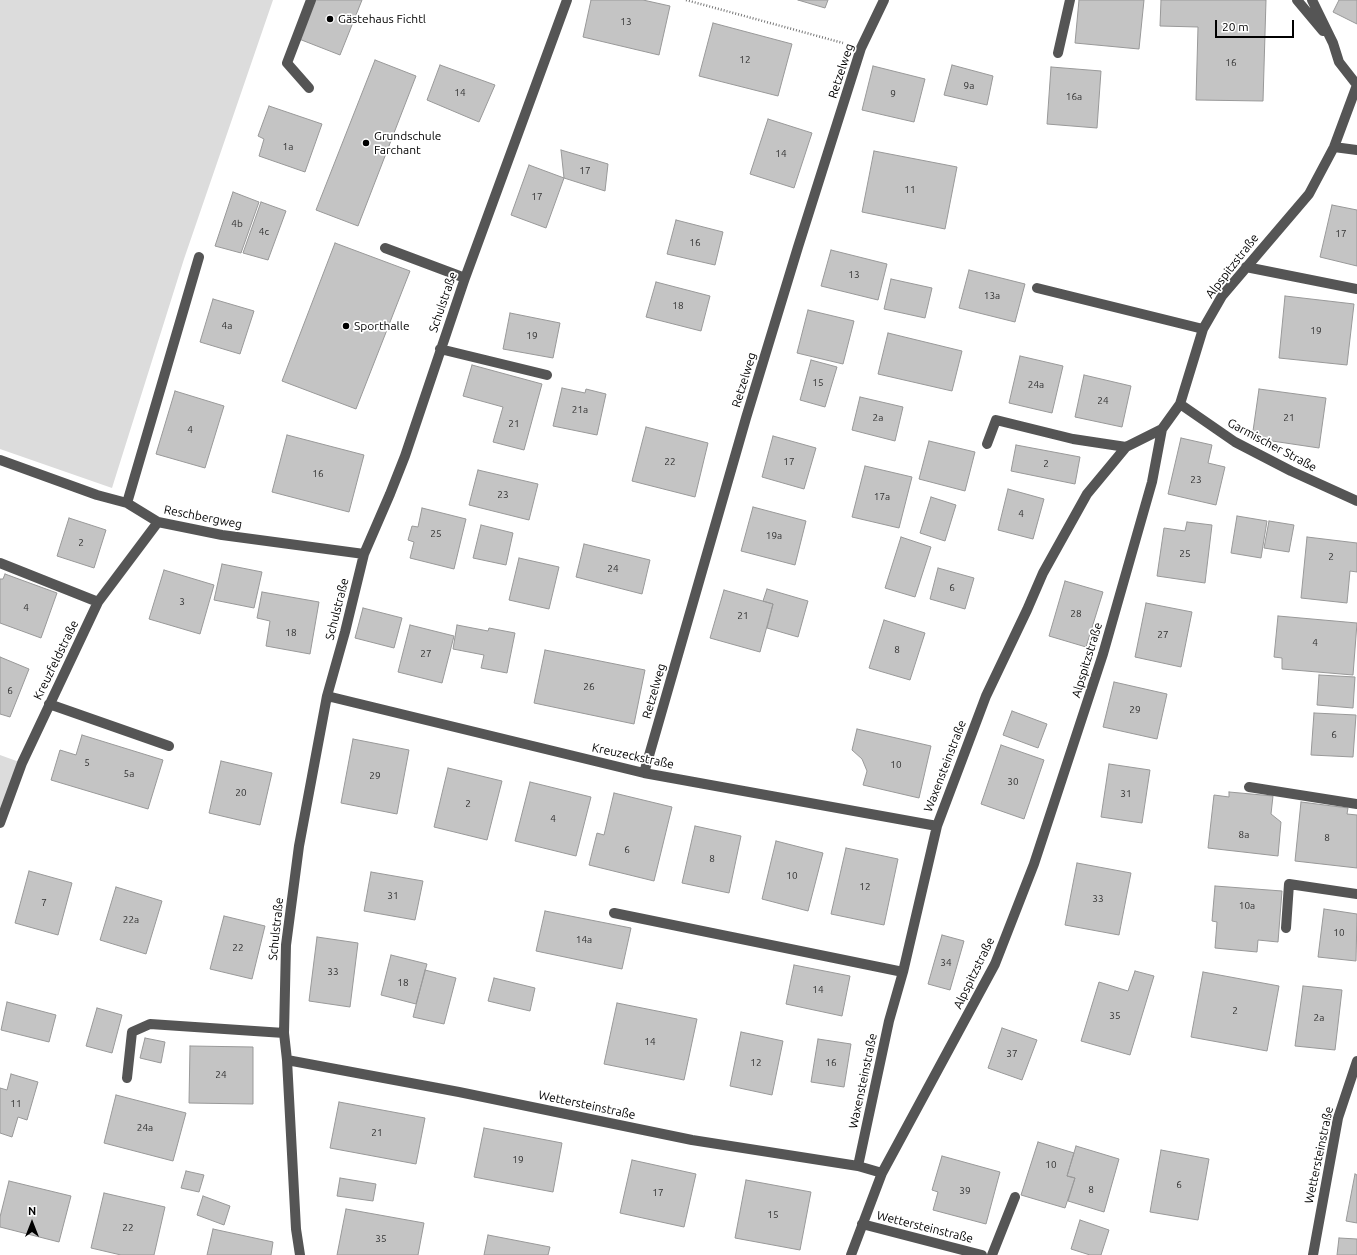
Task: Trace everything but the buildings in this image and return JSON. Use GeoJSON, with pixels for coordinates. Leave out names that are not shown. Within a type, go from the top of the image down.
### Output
{"type":"FeatureCollection","features":[{"type":"Feature","properties":{"kind":"street"},"geometry":{"type":"LineString","coordinates":[[309,88],[287,63],[310,0]]}},
{"type":"Feature","properties":{"kind":"street","name":"Schulstraße"},"geometry":{"type":"LineString","coordinates":[[300,1255],[296,1229],[287,1060],[284,1033],[287,937],[299,846],[326,696],[345,632],[364,554],[405,456],[464,278],[567,0]]}},
{"type":"Feature","properties":{"kind":"street","name":"Retzelweg"},"geometry":{"type":"LineString","coordinates":[[644,773],[746,418],[861,48],[884,0]]}},
{"type":"Feature","properties":{"kind":"street"},"geometry":{"type":"LineString","coordinates":[[1058,53],[1070,0]]}},
{"type":"Feature","properties":{"kind":"street"},"geometry":{"type":"LineString","coordinates":[[1297,0],[1334,43]]}},
{"type":"Feature","properties":{"kind":"street"},"geometry":{"type":"LineString","coordinates":[[1312,0],[1334,43],[1339,62],[1357,85]]}},
{"type":"Feature","properties":{"kind":"street","name":"Alpspitzstraße"},"geometry":{"type":"LineString","coordinates":[[850,1255],[882,1173],[995,964],[1031,871],[1103,654],[1152,482],[1162,429],[1180,404],[1203,329],[1222,296],[1309,194],[1334,147],[1357,85]]}},
{"type":"Feature","properties":{"kind":"street"},"geometry":{"type":"LineString","coordinates":[[1334,147],[1357,150]]}},
{"type":"Feature","properties":{"kind":"street"},"geometry":{"type":"LineString","coordinates":[[385,248],[464,278]]}},
{"type":"Feature","properties":{"kind":"street"},"geometry":{"type":"LineString","coordinates":[[127,503],[199,257]]}},
{"type":"Feature","properties":{"kind":"street"},"geometry":{"type":"LineString","coordinates":[[1246,267],[1357,289]]}},
{"type":"Feature","properties":{"kind":"street"},"geometry":{"type":"LineString","coordinates":[[1037,288],[1203,329]]}},
{"type":"Feature","properties":{"kind":"street"},"geometry":{"type":"LineString","coordinates":[[440,349],[547,375]]}},
{"type":"Feature","properties":{"kind":"street","name":"Garmischer Straße"},"geometry":{"type":"LineString","coordinates":[[1180,404],[1235,442],[1291,471],[1357,501]]}},
{"type":"Feature","properties":{"kind":"street"},"geometry":{"type":"LineString","coordinates":[[987,444],[996,420],[1073,439],[1126,447]]}},
{"type":"Feature","properties":{"kind":"street","name":"Waxensteinstraße"},"geometry":{"type":"LineString","coordinates":[[858,1166],[890,1021],[937,826],[986,696],[1028,610],[1043,573],[1087,494],[1126,447],[1162,429]]}},
{"type":"Feature","properties":{"kind":"street","name":"Reschbergweg"},"geometry":{"type":"LineString","coordinates":[[0,460],[97,495],[127,503],[158,522],[222,535],[364,554]]}},
{"type":"Feature","properties":{"kind":"street","name":"Kreuzfeldstraße"},"geometry":{"type":"LineString","coordinates":[[0,823],[22,763],[98,602],[158,522]]}},
{"type":"Feature","properties":{"kind":"street"},"geometry":{"type":"LineString","coordinates":[[0,563],[98,602]]}},
{"type":"Feature","properties":{"kind":"street","name":"Kreuzeckstraße"},"geometry":{"type":"LineString","coordinates":[[326,696],[644,773],[937,826]]}},
{"type":"Feature","properties":{"kind":"street"},"geometry":{"type":"LineString","coordinates":[[49,704],[169,746]]}},
{"type":"Feature","properties":{"kind":"street"},"geometry":{"type":"LineString","coordinates":[[1250,787],[1357,804]]}},
{"type":"Feature","properties":{"kind":"street"},"geometry":{"type":"LineString","coordinates":[[1286,928],[1289,884],[1357,894]]}},
{"type":"Feature","properties":{"kind":"street"},"geometry":{"type":"LineString","coordinates":[[614,913],[903,972]]}},
{"type":"Feature","properties":{"kind":"street"},"geometry":{"type":"LineString","coordinates":[[127,1078],[132,1032],[150,1024],[284,1033]]}},
{"type":"Feature","properties":{"kind":"street","name":"Wettersteinstraße"},"geometry":{"type":"LineString","coordinates":[[287,1060],[459,1092],[692,1140],[858,1166],[882,1173]]}},
{"type":"Feature","properties":{"kind":"street","name":"Wettersteinstraße"},"geometry":{"type":"LineString","coordinates":[[1313,1255],[1338,1118],[1357,1061]]}},
{"type":"Feature","properties":{"kind":"street"},"geometry":{"type":"LineString","coordinates":[[992,1255],[1015,1197]]}},
{"type":"Feature","properties":{"kind":"street","name":"Wettersteinstraße"},"geometry":{"type":"LineString","coordinates":[[862,1224],[982,1255]]}},
{"type":"Feature","properties":{"kind":"path"},"geometry":{"type":"LineString","coordinates":[[686,0],[861,48]]}},
{"type":"Feature","properties":{"kind":"shaded area"},"geometry":{"type":"Polygon","coordinates":[[[0,0],[273,0],[184,259],[112,488],[0,449],[0,0]]]}},
{"type":"Feature","properties":{"kind":"shaded area"},"geometry":{"type":"Polygon","coordinates":[[[0,755],[22,763],[0,823],[0,755]]]}},
{"type":"Feature","properties":{"kind":"place","name":"Gästehaus Fichtl"},"geometry":{"type":"Point","coordinates":[330,19]}},
{"type":"Feature","properties":{"kind":"place","name":"Grundschule Farchant"},"geometry":{"type":"Point","coordinates":[366,143]}},
{"type":"Feature","properties":{"kind":"place","name":"Sporthalle"},"geometry":{"type":"Point","coordinates":[346,326]}}]}
